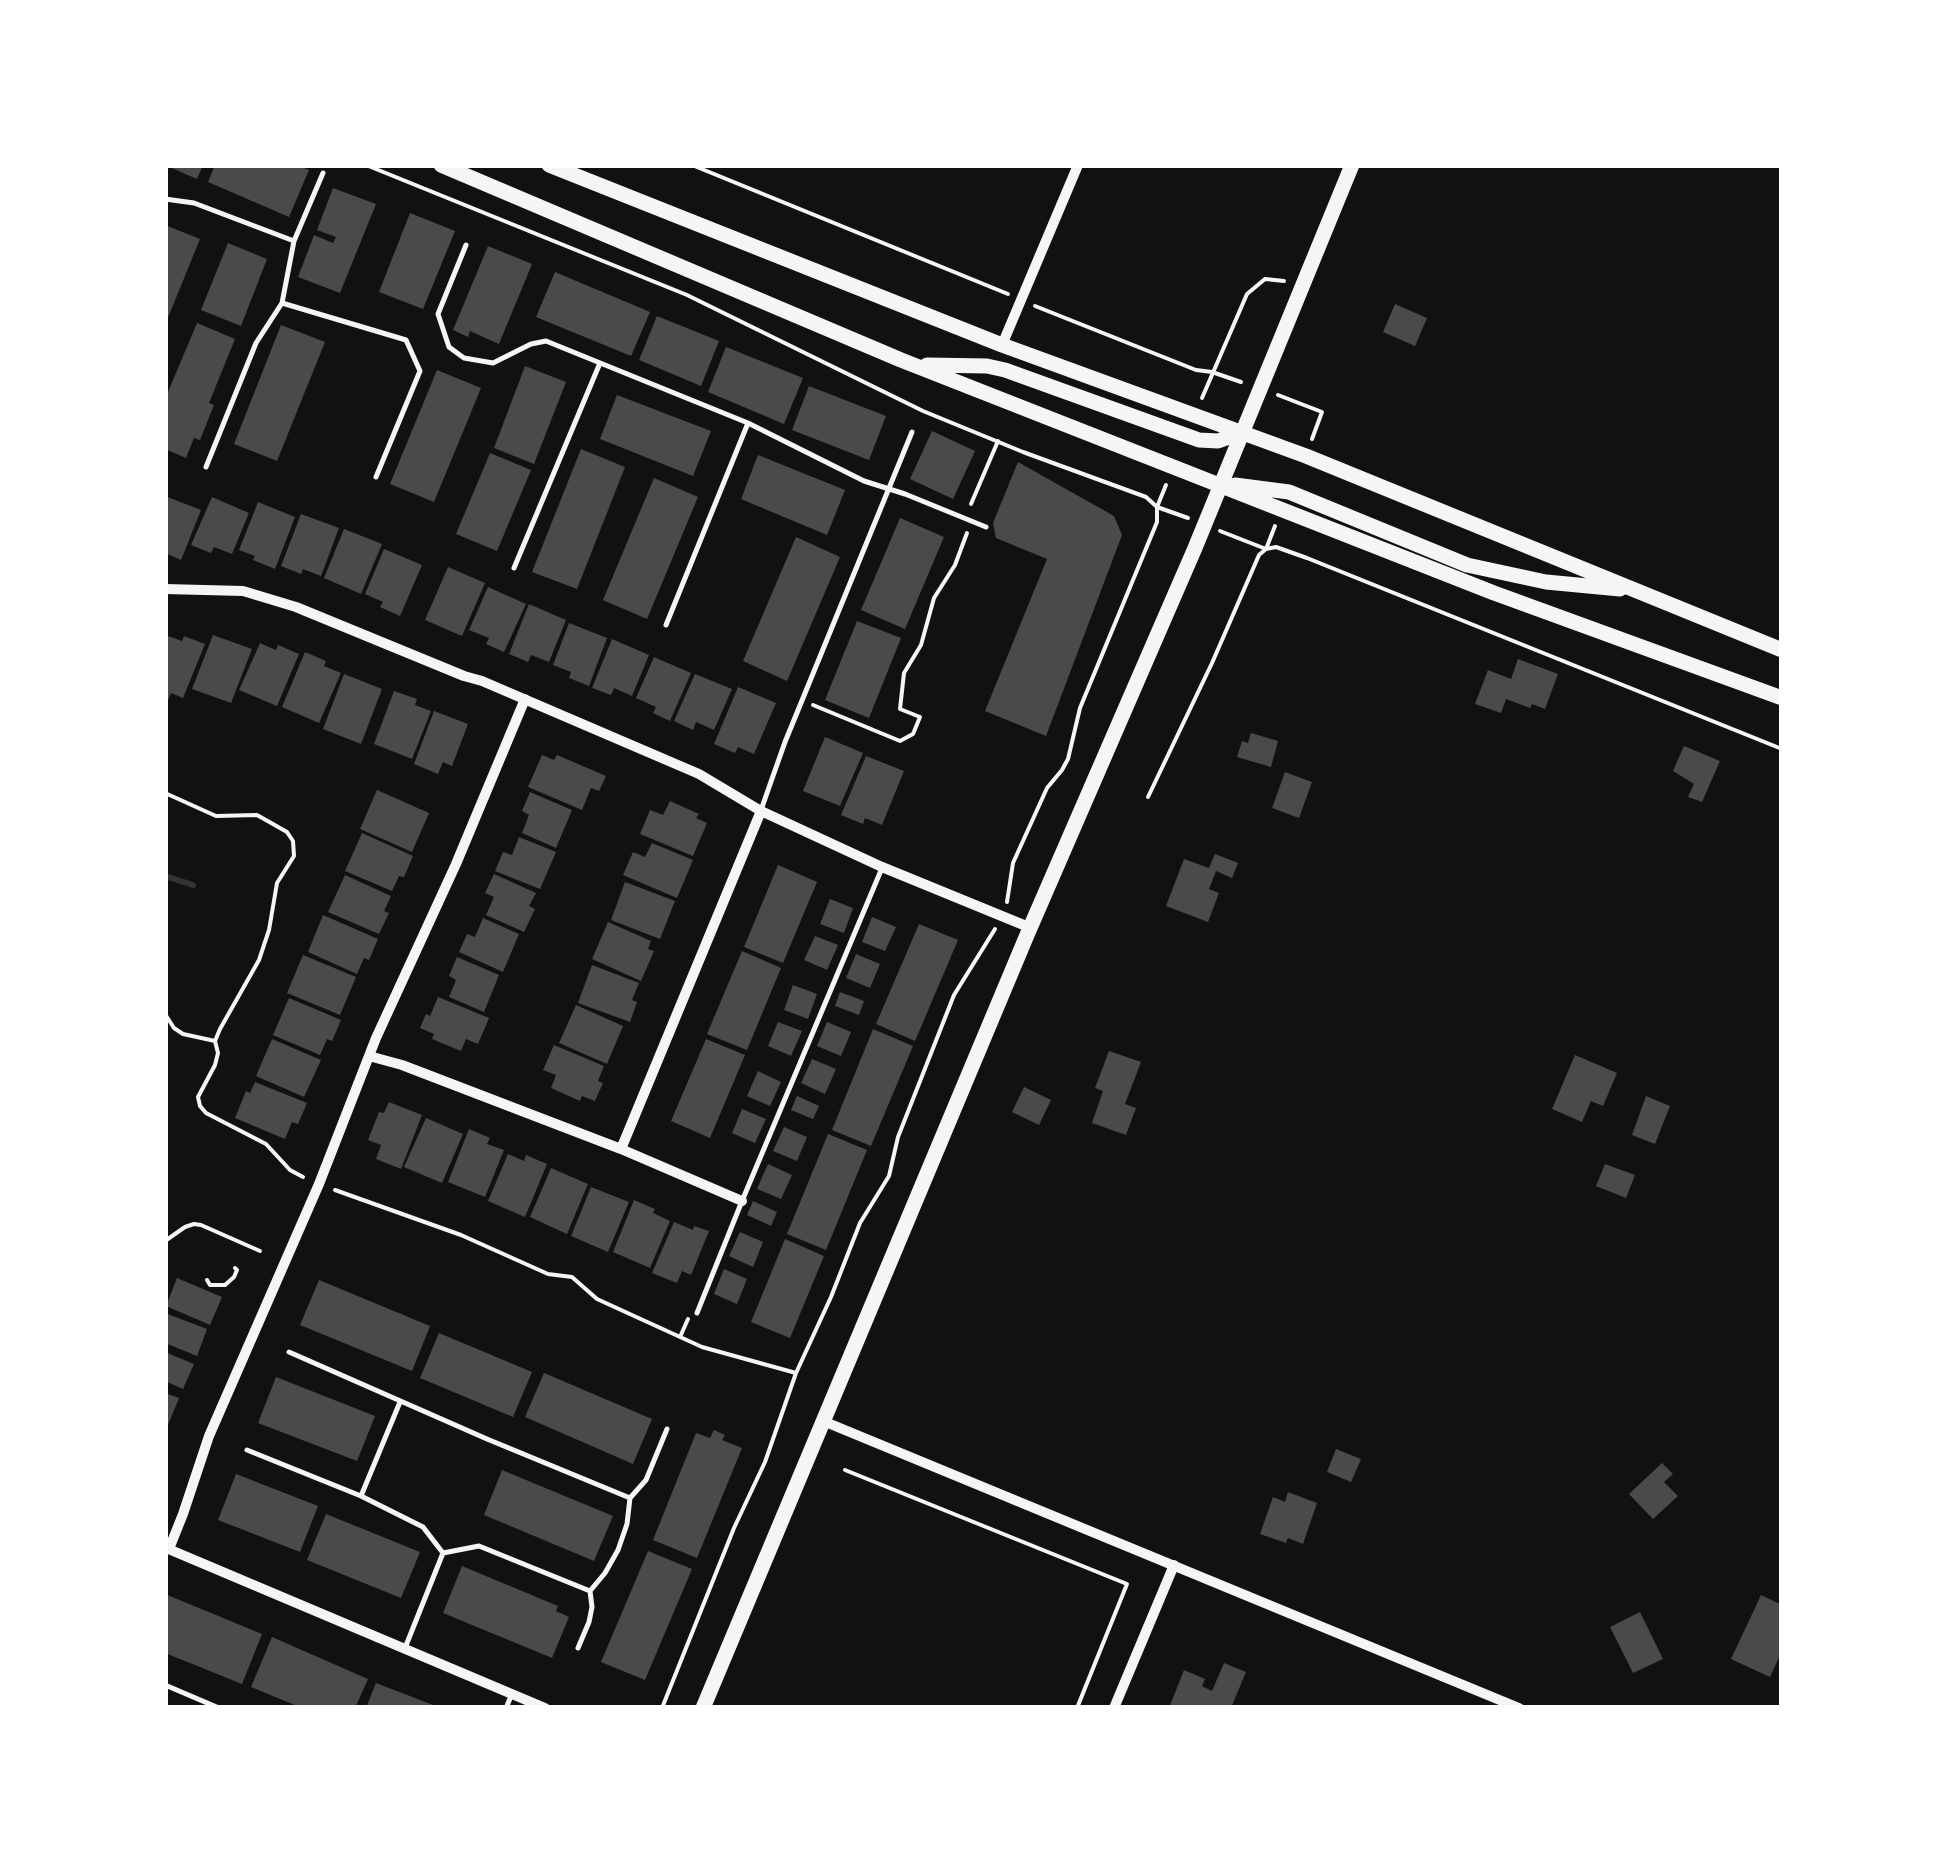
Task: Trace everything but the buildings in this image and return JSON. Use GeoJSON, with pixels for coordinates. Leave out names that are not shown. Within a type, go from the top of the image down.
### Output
{"type":"FeatureCollection","features":[{"type":"Feature","properties":{"kind":"main road"},"geometry":{"type":"LineString","coordinates":[[441,165],[900,360],[1494,593],[1782,698]]}},
{"type":"Feature","properties":{"kind":"main road"},"geometry":{"type":"LineString","coordinates":[[550,165],[1002,344],[1244,432],[1782,650]]}},
{"type":"Feature","properties":{"kind":"main road"},"geometry":{"type":"LineString","coordinates":[[702,1708],[1030,928],[1244,432],[1352,165]]}},
{"type":"Feature","properties":{"kind":"main road"},"geometry":{"type":"LineString","coordinates":[[900,360],[1005,370],[1199,440],[1218,441],[1244,432]]}},
{"type":"Feature","properties":{"kind":"main road"},"geometry":{"type":"LineString","coordinates":[[1221,485],[1290,492],[1466,565],[1546,582],[1639,591]]}},
{"type":"Feature","properties":{"kind":"street"},"geometry":{"type":"LineString","coordinates":[[1002,344],[1078,165]]}},
{"type":"Feature","properties":{"kind":"street"},"geometry":{"type":"LineString","coordinates":[[165,589],[243,592],[296,607],[698,774],[761,812],[1030,928]]}},
{"type":"Feature","properties":{"kind":"street"},"geometry":{"type":"LineString","coordinates":[[525,699],[456,864],[368,1056],[318,1184],[209,1436],[166,1551],[545,1708]]}},
{"type":"Feature","properties":{"kind":"street"},"geometry":{"type":"LineString","coordinates":[[621,1149],[761,812]]}},
{"type":"Feature","properties":{"kind":"street"},"geometry":{"type":"LineString","coordinates":[[368,1056],[402,1065],[621,1149],[742,1201]]}},
{"type":"Feature","properties":{"kind":"street"},"geometry":{"type":"LineString","coordinates":[[822,1421],[1519,1708]]}},
{"type":"Feature","properties":{"kind":"street"},"geometry":{"type":"LineString","coordinates":[[1114,1708],[1174,1566]]}},
{"type":"Feature","properties":{"kind":"lane"},"geometry":{"type":"LineString","coordinates":[[206,467],[256,344],[282,303],[294,240],[323,172]]}},
{"type":"Feature","properties":{"kind":"lane"},"geometry":{"type":"LineString","coordinates":[[165,199],[194,204],[294,240]]}},
{"type":"Feature","properties":{"kind":"lane"},"geometry":{"type":"LineString","coordinates":[[466,244],[438,314],[449,347],[464,358],[493,363],[546,341],[748,423],[864,481],[986,527]]}},
{"type":"Feature","properties":{"kind":"lane"},"geometry":{"type":"LineString","coordinates":[[282,303],[406,340],[420,371],[376,477]]}},
{"type":"Feature","properties":{"kind":"lane"},"geometry":{"type":"LineString","coordinates":[[514,568],[600,363]]}},
{"type":"Feature","properties":{"kind":"lane"},"geometry":{"type":"LineString","coordinates":[[666,625],[748,423]]}},
{"type":"Feature","properties":{"kind":"lane"},"geometry":{"type":"LineString","coordinates":[[761,812],[785,742],[912,432]]}},
{"type":"Feature","properties":{"kind":"lane"},"geometry":{"type":"LineString","coordinates":[[697,1314],[882,867]]}},
{"type":"Feature","properties":{"kind":"lane"},"geometry":{"type":"LineString","coordinates":[[289,1352],[630,1498]]}},
{"type":"Feature","properties":{"kind":"lane"},"geometry":{"type":"LineString","coordinates":[[360,1496],[400,1402]]}},
{"type":"Feature","properties":{"kind":"lane"},"geometry":{"type":"LineString","coordinates":[[578,1648],[592,1607],[590,1591],[618,1550],[630,1498],[646,1480],[667,1429]]}},
{"type":"Feature","properties":{"kind":"lane"},"geometry":{"type":"LineString","coordinates":[[247,1450],[360,1496],[422,1527],[443,1553]]}},
{"type":"Feature","properties":{"kind":"lane"},"geometry":{"type":"LineString","coordinates":[[443,1553],[479,1546],[590,1591]]}},
{"type":"Feature","properties":{"kind":"lane"},"geometry":{"type":"LineString","coordinates":[[404,1649],[443,1553]]}},
{"type":"Feature","properties":{"kind":"lane"},"geometry":{"type":"LineString","coordinates":[[165,1685],[219,1708]]}},
{"type":"Feature","properties":{"kind":"lane"},"geometry":{"type":"LineString","coordinates":[[506,1708],[512,1694]]}},
{"type":"Feature","properties":{"kind":"path"},"geometry":{"type":"LineString","coordinates":[[366,165],[688,296],[923,411],[1146,498],[1157,506],[1157,522],[1080,708],[1068,759],[1047,788],[1013,864],[1002,916],[954,995],[898,1138],[889,1176],[860,1222],[662,1708]]}},
{"type":"Feature","properties":{"kind":"path"},"geometry":{"type":"LineString","coordinates":[[692,165],[1008,294]]}},
{"type":"Feature","properties":{"kind":"path"},"geometry":{"type":"LineString","coordinates":[[1030,304],[1196,370],[1212,372],[1247,294],[1264,279],[1304,282]]}},
{"type":"Feature","properties":{"kind":"path"},"geometry":{"type":"LineString","coordinates":[[814,704],[900,741],[913,734],[920,717],[900,709],[904,673],[921,645],[934,598],[959,558],[967,536],[970,508],[998,441]]}},
{"type":"Feature","properties":{"kind":"path"},"geometry":{"type":"LineString","coordinates":[[1148,796],[1259,555],[1266,548],[1276,547],[1782,749]]}},
{"type":"Feature","properties":{"kind":"path"},"geometry":{"type":"LineString","coordinates":[[165,793],[216,816],[257,814],[287,832],[295,848],[277,883],[259,960],[215,1040],[216,1065],[198,1098],[206,1113],[266,1144],[290,1170],[318,1184],[462,1235],[548,1274],[572,1277],[596,1299],[702,1346],[796,1374]]}},
{"type":"Feature","properties":{"kind":"path"},"geometry":{"type":"LineString","coordinates":[[165,1014],[183,1034],[215,1040]]}},
{"type":"Feature","properties":{"kind":"path"},"geometry":{"type":"LineString","coordinates":[[165,1241],[194,1224],[260,1251]]}},
{"type":"Feature","properties":{"kind":"path"},"geometry":{"type":"LineString","coordinates":[[206,1280],[224,1285],[234,1277],[235,1268]]}},
{"type":"Feature","properties":{"kind":"path"},"geometry":{"type":"LineString","coordinates":[[845,1470],[1127,1584],[1076,1708]]}},
{"type":"Feature","properties":{"kind":"waterway"},"geometry":{"type":"LineString","coordinates":[[165,876],[193,885]]}}]}
